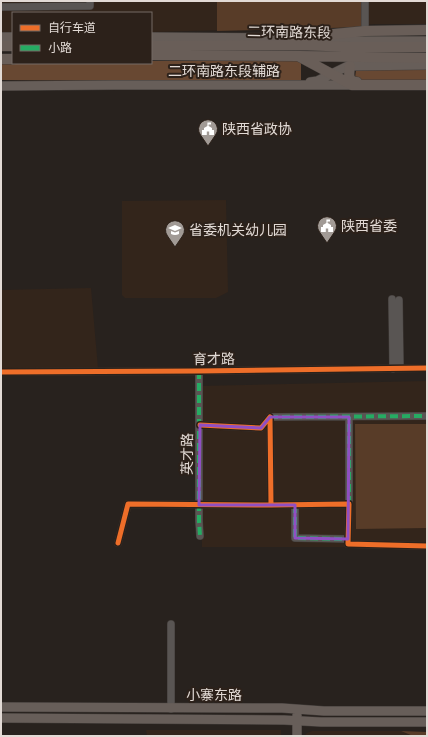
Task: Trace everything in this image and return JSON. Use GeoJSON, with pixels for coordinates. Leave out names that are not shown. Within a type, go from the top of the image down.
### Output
{"type":"FeatureCollection","features":[{"type":"Feature","properties":{"kind":"highway"},"geometry":{"type":"LineString","coordinates":[[293,38],[365,30],[427,30]]}},
{"type":"Feature","properties":{"kind":"highway","name":"二环南路东段"},"geometry":{"type":"LineString","coordinates":[[152,46],[300,45],[427,47]]}},
{"type":"Feature","properties":{"kind":"highway"},"geometry":{"type":"LineString","coordinates":[[1,46],[12,46]]}},
{"type":"Feature","properties":{"kind":"highway"},"geometry":{"type":"LineString","coordinates":[[1,54],[12,54]]}},
{"type":"Feature","properties":{"kind":"highway","name":"二环南路东段"},"geometry":{"type":"LineString","coordinates":[[152,55],[427,58]]}},
{"type":"Feature","properties":{"kind":"highway"},"geometry":{"type":"LineString","coordinates":[[299,56],[352,85],[427,85]]}},
{"type":"Feature","properties":{"kind":"highway"},"geometry":{"type":"LineString","coordinates":[[1,59],[12,59]]}},
{"type":"Feature","properties":{"kind":"highway"},"geometry":{"type":"LineString","coordinates":[[350,66],[349,78],[354,82],[427,82]]}},
{"type":"Feature","properties":{"kind":"main road"},"geometry":{"type":"LineString","coordinates":[[1,37],[12,37]]}},
{"type":"Feature","properties":{"kind":"main road"},"geometry":{"type":"LineString","coordinates":[[152,37],[427,41]]}},
{"type":"Feature","properties":{"kind":"main road"},"geometry":{"type":"LineString","coordinates":[[299,85],[333,74],[365,57]]}},
{"type":"Feature","properties":{"kind":"main road"},"geometry":{"type":"LineString","coordinates":[[350,66],[427,66]]}},
{"type":"Feature","properties":{"kind":"main road","name":"二环南路东段辅路"},"geometry":{"type":"LineString","coordinates":[[1,86],[352,85]]}},
{"type":"Feature","properties":{"kind":"main road","name":"小寨东路"},"geometry":{"type":"LineString","coordinates":[[1,707],[171,709],[282,708],[324,711],[427,711]]}},
{"type":"Feature","properties":{"kind":"main road"},"geometry":{"type":"LineString","coordinates":[[296,736],[297,709]]}},
{"type":"Feature","properties":{"kind":"main road","name":"小寨东路"},"geometry":{"type":"LineString","coordinates":[[1,718],[425,723]]}},
{"type":"Feature","properties":{"kind":"street"},"geometry":{"type":"LineString","coordinates":[[1,7],[90,6],[90,1]]}},
{"type":"Feature","properties":{"kind":"street"},"geometry":{"type":"LineString","coordinates":[[365,1],[365,30]]}},
{"type":"Feature","properties":{"kind":"street"},"geometry":{"type":"LineString","coordinates":[[396,300],[397,368]]}},
{"type":"Feature","properties":{"kind":"street","name":"育才路"},"geometry":{"type":"LineString","coordinates":[[1,372],[427,368]]}},
{"type":"Feature","properties":{"kind":"street","name":"英才路"},"geometry":{"type":"LineString","coordinates":[[199,371],[200,536]]}},
{"type":"Feature","properties":{"kind":"street"},"geometry":{"type":"LineString","coordinates":[[270,417],[427,416]]}},
{"type":"Feature","properties":{"kind":"street"},"geometry":{"type":"LineString","coordinates":[[200,425],[261,428],[270,417]]}},
{"type":"Feature","properties":{"kind":"street"},"geometry":{"type":"LineString","coordinates":[[270,417],[271,505]]}},
{"type":"Feature","properties":{"kind":"street"},"geometry":{"type":"LineString","coordinates":[[349,417],[348,544],[427,546]]}},
{"type":"Feature","properties":{"kind":"street"},"geometry":{"type":"LineString","coordinates":[[118,543],[128,504],[349,504]]}},
{"type":"Feature","properties":{"kind":"street"},"geometry":{"type":"LineString","coordinates":[[295,505],[295,538],[348,539]]}},
{"type":"Feature","properties":{"kind":"street"},"geometry":{"type":"LineString","coordinates":[[171,709],[172,624]]}},
{"type":"Feature","properties":{"kind":"highlighted area"},"geometry":{"type":"Polygon","coordinates":[[[270,417],[349,417],[348,539],[295,538],[295,505],[199,505],[200,425],[261,428],[270,417]]]}},
{"type":"Feature","properties":{"kind":"shaded area"},"geometry":{"type":"Polygon","coordinates":[[[1,1],[427,1],[427,24],[375,24],[306,28],[152,32],[152,12],[12,12],[12,32],[1,32],[1,1]]]}},
{"type":"Feature","properties":{"kind":"shaded area"},"geometry":{"type":"Polygon","coordinates":[[[217,1],[365,1],[366,27],[217,31],[217,1]]]}},
{"type":"Feature","properties":{"kind":"shaded area"},"geometry":{"type":"Polygon","coordinates":[[[152,61],[301,61],[301,82],[1,80],[1,64],[152,64],[152,61]]]}},
{"type":"Feature","properties":{"kind":"shaded area"},"geometry":{"type":"Polygon","coordinates":[[[356,70],[427,70],[427,80],[357,80],[355,78],[356,70]]]}},
{"type":"Feature","properties":{"kind":"shaded area","name":"省委机关幼儿园"},"geometry":{"type":"Polygon","coordinates":[[[226,200],[228,292],[216,298],[125,298],[122,295],[122,201],[226,200]]]}},
{"type":"Feature","properties":{"kind":"shaded area"},"geometry":{"type":"Polygon","coordinates":[[[91,288],[98,368],[1,369],[1,290],[91,288]]]}},
{"type":"Feature","properties":{"kind":"shaded area"},"geometry":{"type":"Polygon","coordinates":[[[427,381],[427,547],[202,547],[199,386],[427,381]]]}},
{"type":"Feature","properties":{"kind":"shaded area"},"geometry":{"type":"Polygon","coordinates":[[[355,424],[427,424],[427,528],[356,529],[355,424]]]}},
{"type":"Feature","properties":{"kind":"shaded area"},"geometry":{"type":"Polygon","coordinates":[[[146,730],[281,730],[281,736],[147,736],[146,730]]]}},
{"type":"Feature","properties":{"kind":"shaded area"},"geometry":{"type":"Polygon","coordinates":[[[312,731],[401,731],[413,736],[304,736],[312,731]]]}},
{"type":"Feature","properties":{"kind":"shaded area"},"geometry":{"type":"Polygon","coordinates":[[[401,731],[427,732],[427,736],[413,736],[401,731]]]}},
{"type":"Feature","properties":{"kind":"marked path"},"geometry":{"type":"LineString","coordinates":[[199,371],[200,536]]}},
{"type":"Feature","properties":{"kind":"marked path"},"geometry":{"type":"LineString","coordinates":[[270,417],[427,416]]}},
{"type":"Feature","properties":{"kind":"marked path"},"geometry":{"type":"LineString","coordinates":[[349,417],[349,504]]}},
{"type":"Feature","properties":{"kind":"marked path"},"geometry":{"type":"LineString","coordinates":[[295,505],[295,538],[348,539]]}},
{"type":"Feature","properties":{"kind":"cycle path"},"geometry":{"type":"LineString","coordinates":[[1,372],[427,368]]}},
{"type":"Feature","properties":{"kind":"cycle path"},"geometry":{"type":"LineString","coordinates":[[200,425],[261,428],[270,417],[271,505],[349,504],[348,544],[427,546]]}},
{"type":"Feature","properties":{"kind":"cycle path"},"geometry":{"type":"LineString","coordinates":[[118,543],[128,504],[271,505]]}},
{"type":"Feature","properties":{"kind":"place","name":"陕西省政协"},"geometry":{"type":"Point","coordinates":[208,146]}},
{"type":"Feature","properties":{"kind":"place","name":"陕西省委"},"geometry":{"type":"Point","coordinates":[327,243]}},
{"type":"Feature","properties":{"kind":"place","name":"省委机关幼儿园"},"geometry":{"type":"Point","coordinates":[175,247]}}]}
